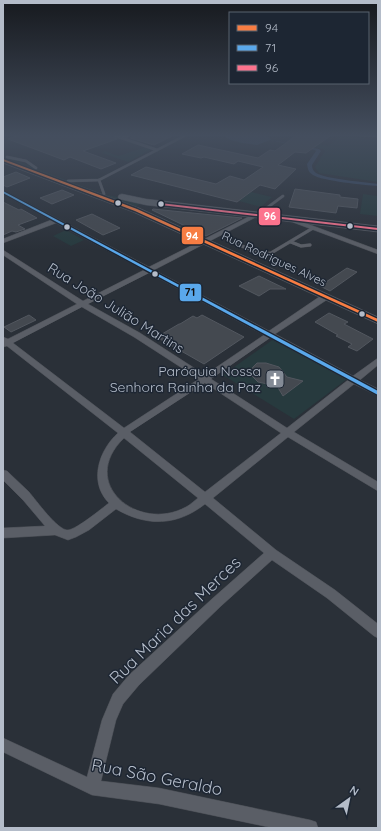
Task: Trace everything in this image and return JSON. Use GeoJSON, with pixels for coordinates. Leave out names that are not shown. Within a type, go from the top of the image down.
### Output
{"type":"FeatureCollection","features":[{"type":"Feature","properties":{"kind":"main road","name":"Rua Rodrigues Alves"},"geometry":{"type":"LineString","coordinates":[[42,173],[136,210],[378,321]]}},
{"type":"Feature","properties":{"kind":"main road","name":"Rua Rodrigues Alves"},"geometry":{"type":"LineString","coordinates":[[48,173],[104,194],[146,202],[378,229]]}},
{"type":"Feature","properties":{"kind":"main road"},"geometry":{"type":"LineString","coordinates":[[136,210],[140,204],[146,202]]}},
{"type":"Feature","properties":{"kind":"street"},"geometry":{"type":"LineString","coordinates":[[3,192],[55,221],[91,238],[180,288],[270,333],[378,392]]}},
{"type":"Feature","properties":{"kind":"street"},"geometry":{"type":"LineString","coordinates":[[256,215],[207,242],[5,342],[124,432],[272,553],[331,594],[378,632]]}},
{"type":"Feature","properties":{"kind":"street"},"geometry":{"type":"LineString","coordinates":[[289,219],[378,252]]}},
{"type":"Feature","properties":{"kind":"street"},"geometry":{"type":"LineString","coordinates":[[3,241],[55,221]]}},
{"type":"Feature","properties":{"kind":"street","name":"Rua João Julião Martins"},"geometry":{"type":"LineString","coordinates":[[3,252],[82,304],[137,335],[288,433],[378,487]]}},
{"type":"Feature","properties":{"kind":"street"},"geometry":{"type":"LineString","coordinates":[[325,297],[124,432],[106,456],[102,470],[104,488],[115,504],[137,515],[158,518],[175,515],[190,510],[378,360]]}},
{"type":"Feature","properties":{"kind":"street"},"geometry":{"type":"LineString","coordinates":[[3,474],[30,500],[48,522],[63,534],[70,535],[115,504]]}},
{"type":"Feature","properties":{"kind":"street"},"geometry":{"type":"LineString","coordinates":[[3,533],[57,530]]}},
{"type":"Feature","properties":{"kind":"street","name":"Rua Maria das Merces"},"geometry":{"type":"LineString","coordinates":[[92,787],[109,720],[118,698],[134,680],[272,553]]}},
{"type":"Feature","properties":{"kind":"street","name":"Rua São Geraldo"},"geometry":{"type":"LineString","coordinates":[[3,745],[92,787],[159,796],[310,828]]}},
{"type":"Feature","properties":{"kind":"lane"},"geometry":{"type":"LineString","coordinates":[[68,181],[98,180],[112,173]]}},
{"type":"Feature","properties":{"kind":"lane"},"geometry":{"type":"LineString","coordinates":[[98,180],[104,194]]}},
{"type":"Feature","properties":{"kind":"lane"},"geometry":{"type":"LineString","coordinates":[[256,215],[283,196]]}},
{"type":"Feature","properties":{"kind":"lane"},"geometry":{"type":"LineString","coordinates":[[239,244],[263,254],[271,253],[312,228]]}},
{"type":"Feature","properties":{"kind":"lane"},"geometry":{"type":"LineString","coordinates":[[291,242],[301,246],[310,245]]}},
{"type":"Feature","properties":{"kind":"green space"},"geometry":{"type":"Polygon","coordinates":[[[40,173],[47,173],[103,194],[141,202],[135,208],[40,173]]]}},
{"type":"Feature","properties":{"kind":"green space"},"geometry":{"type":"Polygon","coordinates":[[[319,173],[378,173],[378,182],[319,173]]]}},
{"type":"Feature","properties":{"kind":"green space"},"geometry":{"type":"Polygon","coordinates":[[[251,192],[272,197],[261,207],[239,201],[251,192]]]}},
{"type":"Feature","properties":{"kind":"green space"},"geometry":{"type":"Polygon","coordinates":[[[363,194],[378,196],[378,216],[360,214],[363,194]]]}},
{"type":"Feature","properties":{"kind":"green space"},"geometry":{"type":"Polygon","coordinates":[[[66,230],[84,240],[71,246],[53,236],[66,230]]]}},
{"type":"Feature","properties":{"kind":"green space"},"geometry":{"type":"Polygon","coordinates":[[[278,336],[351,376],[294,419],[223,375],[278,336]],[[257,363],[249,373],[258,382],[277,386],[283,396],[303,381],[287,377],[279,367],[266,363],[257,363]]]}},
{"type":"Feature","properties":{"kind":"water"},"geometry":{"type":"Polygon","coordinates":[[[310,173],[316,173],[336,179],[378,184],[378,186],[334,181],[310,173]]]}},
{"type":"Feature","properties":{"kind":"building"},"geometry":{"type":"Polygon","coordinates":[[[18,173],[30,178],[7,187],[3,185],[3,177],[18,173]]]}},
{"type":"Feature","properties":{"kind":"building"},"geometry":{"type":"Polygon","coordinates":[[[135,173],[170,173],[216,184],[230,176],[244,180],[255,173],[292,173],[275,189],[260,185],[237,202],[131,175],[135,173]]]}},
{"type":"Feature","properties":{"kind":"building"},"geometry":{"type":"Polygon","coordinates":[[[295,189],[358,199],[357,208],[338,206],[336,213],[289,207],[295,189]]]}},
{"type":"Feature","properties":{"kind":"building"},"geometry":{"type":"Polygon","coordinates":[[[62,190],[74,195],[52,204],[40,198],[62,190]]]}},
{"type":"Feature","properties":{"kind":"building"},"geometry":{"type":"Polygon","coordinates":[[[3,202],[19,210],[21,209],[37,218],[18,225],[25,229],[16,232],[12,231],[3,235],[3,202]]]}},
{"type":"Feature","properties":{"kind":"building"},"geometry":{"type":"Polygon","coordinates":[[[152,210],[242,218],[206,236],[152,210]]]}},
{"type":"Feature","properties":{"kind":"building"},"geometry":{"type":"Polygon","coordinates":[[[92,214],[120,228],[103,235],[76,220],[92,214]]]}},
{"type":"Feature","properties":{"kind":"building"},"geometry":{"type":"Polygon","coordinates":[[[347,268],[357,272],[330,291],[320,286],[347,268]]]}},
{"type":"Feature","properties":{"kind":"building"},"geometry":{"type":"Polygon","coordinates":[[[259,276],[286,289],[270,289],[259,296],[239,286],[259,276]]]}},
{"type":"Feature","properties":{"kind":"building"},"geometry":{"type":"Polygon","coordinates":[[[329,313],[348,322],[344,324],[373,339],[357,351],[348,347],[352,344],[336,336],[338,335],[315,322],[329,313]]]}},
{"type":"Feature","properties":{"kind":"building"},"geometry":{"type":"Polygon","coordinates":[[[29,315],[36,320],[11,332],[4,327],[29,315]]]}},
{"type":"Feature","properties":{"kind":"building"},"geometry":{"type":"Polygon","coordinates":[[[202,315],[244,337],[204,364],[160,339],[166,336],[162,334],[193,316],[197,318],[202,315]]]}},
{"type":"Feature","properties":{"kind":"building","name":"Paróquia Nossa Senhora Rainha da Paz"},"geometry":{"type":"Polygon","coordinates":[[[257,363],[266,363],[279,367],[287,377],[303,381],[283,396],[277,386],[258,382],[249,373],[257,363]]]}},
{"type":"Feature","properties":{"kind":"transit line","name":"94"},"geometry":{"type":"LineString","coordinates":[[37,173],[136,210],[378,321]]}},
{"type":"Feature","properties":{"kind":"transit line","name":"71"},"geometry":{"type":"LineString","coordinates":[[3,192],[378,393]]}},
{"type":"Feature","properties":{"kind":"transit line","name":"96"},"geometry":{"type":"LineString","coordinates":[[161,204],[378,229]]}},
{"type":"Feature","properties":{"kind":"place","name":"Paróquia Nossa Senhora Rainha da Paz"},"geometry":{"type":"Point","coordinates":[275,379]}}]}
